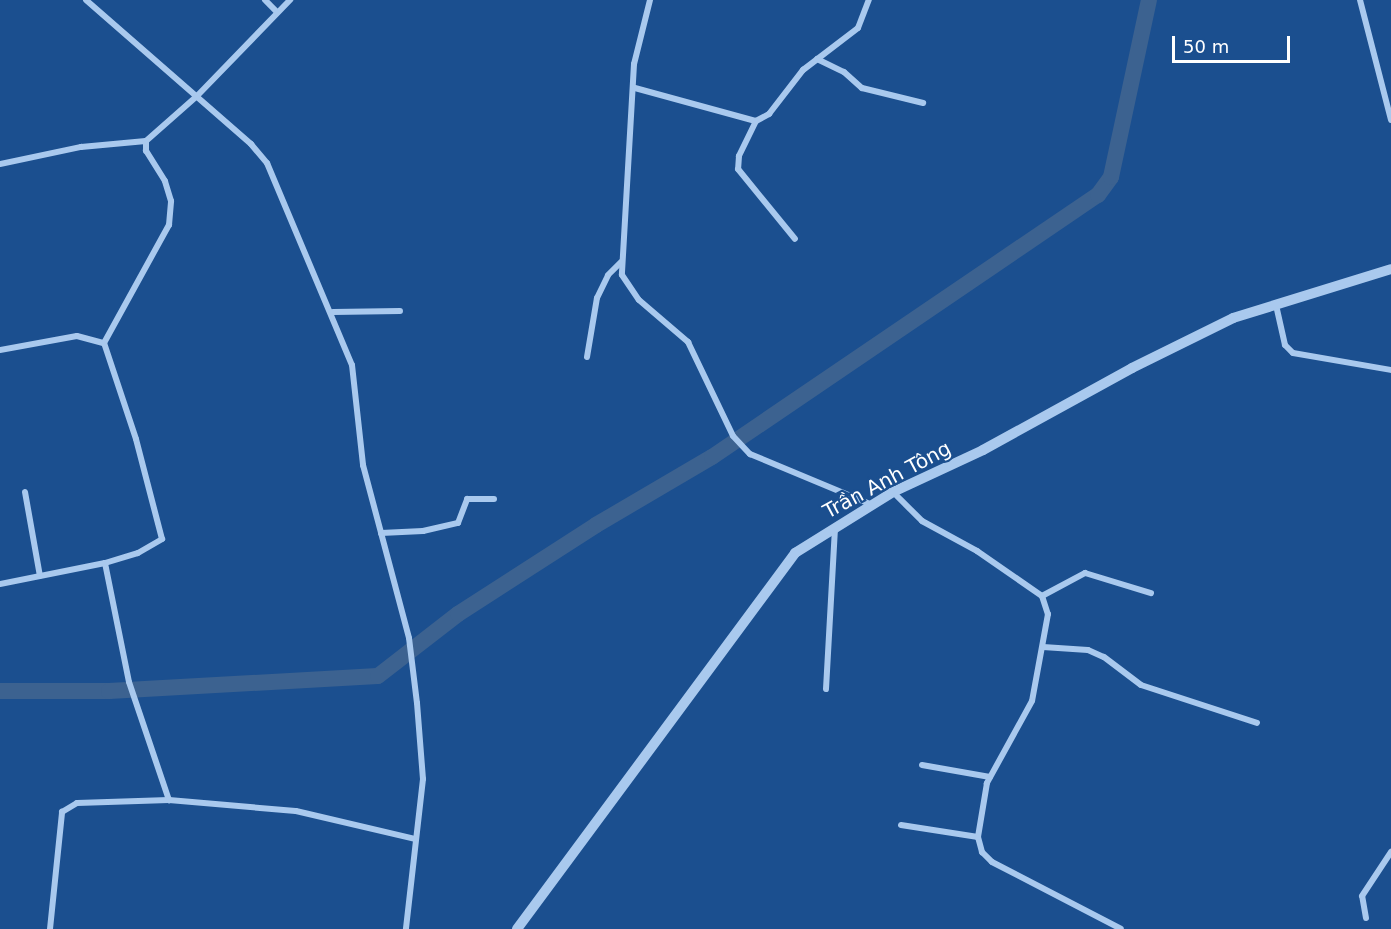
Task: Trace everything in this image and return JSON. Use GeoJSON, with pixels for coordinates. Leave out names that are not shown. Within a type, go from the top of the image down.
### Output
{"type":"FeatureCollection","features":[{"type":"Feature","properties":{"kind":"street"},"geometry":{"type":"LineString","coordinates":[[86,0],[197,96],[267,163],[333,312],[352,365],[363,465],[410,638],[423,779],[406,929]]}},
{"type":"Feature","properties":{"kind":"street"},"geometry":{"type":"LineString","coordinates":[[265,0],[278,12]]}},
{"type":"Feature","properties":{"kind":"street"},"geometry":{"type":"LineString","coordinates":[[0,164],[81,147],[146,141],[197,96],[290,0]]}},
{"type":"Feature","properties":{"kind":"street"},"geometry":{"type":"LineString","coordinates":[[650,0],[634,64],[635,88],[621,262],[630,290],[693,350],[733,436],[750,454],[870,504]]}},
{"type":"Feature","properties":{"kind":"street"},"geometry":{"type":"LineString","coordinates":[[795,239],[738,169],[739,156],[756,121],[769,114],[817,59],[858,28],[869,0]]}},
{"type":"Feature","properties":{"kind":"street"},"geometry":{"type":"LineString","coordinates":[[1360,0],[1391,120]]}},
{"type":"Feature","properties":{"kind":"street"},"geometry":{"type":"LineString","coordinates":[[817,59],[844,72],[862,88],[923,103]]}},
{"type":"Feature","properties":{"kind":"street"},"geometry":{"type":"LineString","coordinates":[[635,88],[756,121]]}},
{"type":"Feature","properties":{"kind":"street"},"geometry":{"type":"LineString","coordinates":[[0,584],[105,563],[154,546],[162,540],[163,533],[104,343],[169,225],[171,201],[165,181],[146,151],[146,141]]}},
{"type":"Feature","properties":{"kind":"street"},"geometry":{"type":"LineString","coordinates":[[587,357],[597,298],[608,275],[621,262]]}},
{"type":"Feature","properties":{"kind":"street","name":"Trần Anh Tông"},"geometry":{"type":"LineString","coordinates":[[517,929],[795,553],[870,504],[983,450],[1223,323],[1391,269]]}},
{"type":"Feature","properties":{"kind":"street"},"geometry":{"type":"LineString","coordinates":[[1276,305],[1285,345],[1293,353],[1391,370]]}},
{"type":"Feature","properties":{"kind":"street"},"geometry":{"type":"LineString","coordinates":[[333,312],[400,311]]}},
{"type":"Feature","properties":{"kind":"street"},"geometry":{"type":"LineString","coordinates":[[0,350],[77,336],[104,343]]}},
{"type":"Feature","properties":{"kind":"street"},"geometry":{"type":"LineString","coordinates":[[25,492],[40,576]]}},
{"type":"Feature","properties":{"kind":"street"},"geometry":{"type":"LineString","coordinates":[[893,492],[922,521],[976,551],[1042,596],[1048,614],[1032,701],[990,777],[978,837],[981,852],[992,862],[1121,929]]}},
{"type":"Feature","properties":{"kind":"street"},"geometry":{"type":"LineString","coordinates":[[381,533],[423,531],[458,523],[466,499],[494,499]]}},
{"type":"Feature","properties":{"kind":"street"},"geometry":{"type":"LineString","coordinates":[[826,689],[836,526]]}},
{"type":"Feature","properties":{"kind":"street"},"geometry":{"type":"LineString","coordinates":[[105,563],[129,682],[169,800]]}},
{"type":"Feature","properties":{"kind":"street"},"geometry":{"type":"LineString","coordinates":[[1042,596],[1085,573],[1151,593]]}},
{"type":"Feature","properties":{"kind":"street"},"geometry":{"type":"LineString","coordinates":[[1043,647],[1088,650],[1104,657],[1141,685],[1257,723]]}},
{"type":"Feature","properties":{"kind":"street"},"geometry":{"type":"LineString","coordinates":[[922,765],[990,777]]}},
{"type":"Feature","properties":{"kind":"street"},"geometry":{"type":"LineString","coordinates":[[51,929],[62,812],[77,803],[169,800],[296,811],[415,839]]}},
{"type":"Feature","properties":{"kind":"street"},"geometry":{"type":"LineString","coordinates":[[901,825],[978,837]]}},
{"type":"Feature","properties":{"kind":"street"},"geometry":{"type":"LineString","coordinates":[[1366,918],[1362,896],[1391,852]]}},
{"type":"Feature","properties":{"kind":"waterway"},"geometry":{"type":"LineString","coordinates":[[0,691],[109,691],[378,676],[458,614],[596,525],[712,457],[1098,195],[1111,177],[1149,0]]}}]}
